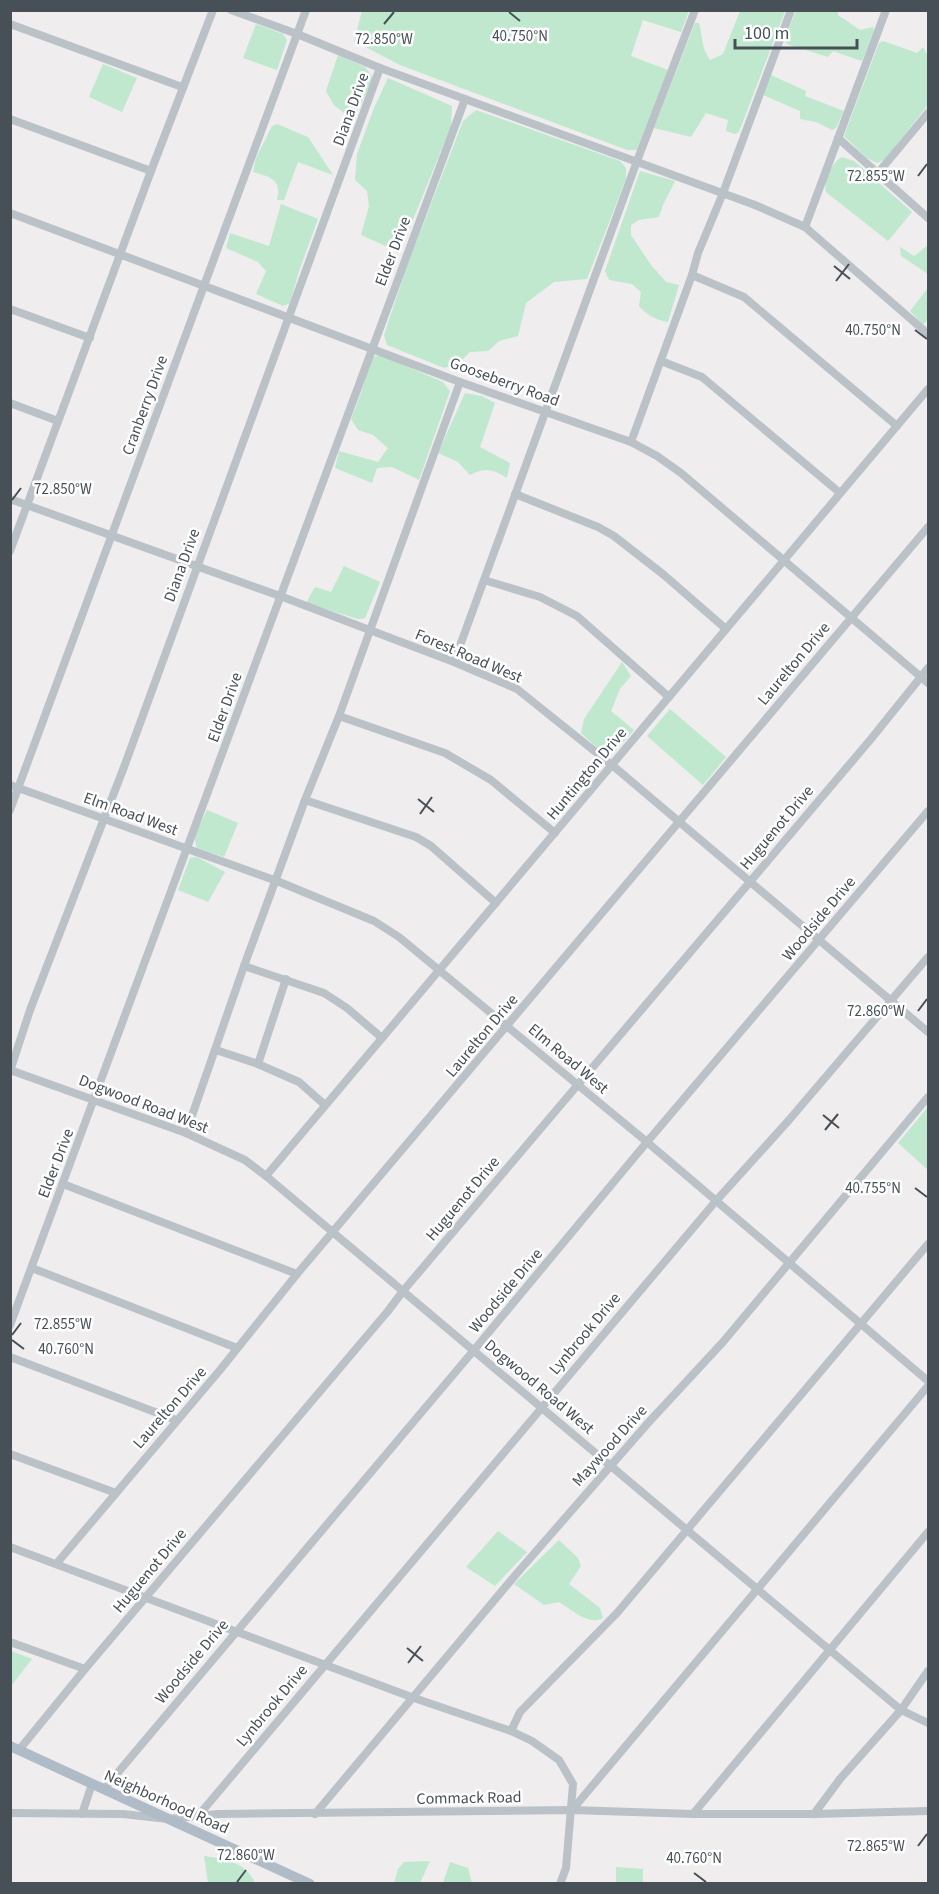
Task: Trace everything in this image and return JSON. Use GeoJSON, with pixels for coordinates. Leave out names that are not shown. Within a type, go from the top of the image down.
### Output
{"type":"FeatureCollection","features":[{"type":"Feature","properties":{"kind":"main road","name":"Neighborhood Road"},"geometry":{"type":"LineString","coordinates":[[15,1748],[310,1884]]}},
{"type":"Feature","properties":{"kind":"street"},"geometry":{"type":"LineString","coordinates":[[10,551],[182,87],[213,10]]}},
{"type":"Feature","properties":{"kind":"street"},"geometry":{"type":"LineString","coordinates":[[231,10],[380,68],[723,193],[805,226],[928,334]]}},
{"type":"Feature","properties":{"kind":"street","name":"Cranberry Drive"},"geometry":{"type":"LineString","coordinates":[[10,810],[15,787],[113,535],[306,10]]}},
{"type":"Feature","properties":{"kind":"street"},"geometry":{"type":"LineString","coordinates":[[454,662],[637,161],[695,10]]}},
{"type":"Feature","properties":{"kind":"street"},"geometry":{"type":"LineString","coordinates":[[631,442],[698,253],[723,193],[791,10]]}},
{"type":"Feature","properties":{"kind":"street"},"geometry":{"type":"LineString","coordinates":[[805,226],[886,10]]}},
{"type":"Feature","properties":{"kind":"street"},"geometry":{"type":"LineString","coordinates":[[10,24],[182,87]]}},
{"type":"Feature","properties":{"kind":"street","name":"Diana Drive"},"geometry":{"type":"LineString","coordinates":[[11,1070],[30,1010],[290,318],[380,68]]}},
{"type":"Feature","properties":{"kind":"street","name":"Elder Drive"},"geometry":{"type":"LineString","coordinates":[[10,1325],[465,99]]}},
{"type":"Feature","properties":{"kind":"street"},"geometry":{"type":"LineString","coordinates":[[878,173],[928,112]]}},
{"type":"Feature","properties":{"kind":"street"},"geometry":{"type":"LineString","coordinates":[[10,119],[151,171]]}},
{"type":"Feature","properties":{"kind":"street"},"geometry":{"type":"LineString","coordinates":[[838,138],[928,218]]}},
{"type":"Feature","properties":{"kind":"street","name":"Gooseberry Road"},"geometry":{"type":"LineString","coordinates":[[10,213],[372,347],[460,382],[631,442],[657,456],[681,474],[928,683]]}},
{"type":"Feature","properties":{"kind":"street"},"geometry":{"type":"LineString","coordinates":[[692,275],[744,297],[760,308],[897,426]]}},
{"type":"Feature","properties":{"kind":"street"},"geometry":{"type":"LineString","coordinates":[[10,309],[90,338]]}},
{"type":"Feature","properties":{"kind":"street"},"geometry":{"type":"LineString","coordinates":[[661,361],[702,377],[840,493]]}},
{"type":"Feature","properties":{"kind":"street"},"geometry":{"type":"LineString","coordinates":[[186,1133],[244,966],[305,800],[339,716],[460,382]]}},
{"type":"Feature","properties":{"kind":"street","name":"Huntington Drive"},"geometry":{"type":"LineString","coordinates":[[266,1176],[928,389]]}},
{"type":"Feature","properties":{"kind":"street"},"geometry":{"type":"LineString","coordinates":[[10,404],[58,421]]}},
{"type":"Feature","properties":{"kind":"street"},"geometry":{"type":"LineString","coordinates":[[515,495],[598,527],[614,536],[664,575],[726,629]]}},
{"type":"Feature","properties":{"kind":"street","name":"Forest Road West"},"geometry":{"type":"LineString","coordinates":[[10,499],[280,596],[454,662],[517,689],[612,765],[928,1032]]}},
{"type":"Feature","properties":{"kind":"street","name":"Laurelton Drive"},"geometry":{"type":"LineString","coordinates":[[57,1563],[220,1370],[297,1274],[334,1233],[928,527]]}},
{"type":"Feature","properties":{"kind":"street"},"geometry":{"type":"LineString","coordinates":[[484,580],[540,597],[577,616],[669,697]]}},
{"type":"Feature","properties":{"kind":"street","name":"Huguenot Drive"},"geometry":{"type":"LineString","coordinates":[[15,1748],[374,1329],[403,1291],[871,739],[928,668]]}},
{"type":"Feature","properties":{"kind":"street"},"geometry":{"type":"LineString","coordinates":[[339,716],[445,753],[491,780],[555,833]]}},
{"type":"Feature","properties":{"kind":"street","name":"Elm Road West"},"geometry":{"type":"LineString","coordinates":[[15,787],[277,881],[374,921],[399,937],[647,1142],[928,1384]]}},
{"type":"Feature","properties":{"kind":"street"},"geometry":{"type":"LineString","coordinates":[[305,800],[416,837],[431,846],[496,903]]}},
{"type":"Feature","properties":{"kind":"street","name":"Woodside Drive"},"geometry":{"type":"LineString","coordinates":[[104,1789],[928,811]]}},
{"type":"Feature","properties":{"kind":"street","name":"Lynbrook Drive"},"geometry":{"type":"LineString","coordinates":[[198,1816],[715,1202],[789,1120],[928,957]]}},
{"type":"Feature","properties":{"kind":"street"},"geometry":{"type":"LineString","coordinates":[[244,966],[286,979],[338,1000],[382,1038]]}},
{"type":"Feature","properties":{"kind":"street"},"geometry":{"type":"LineString","coordinates":[[258,1064],[286,979]]}},
{"type":"Feature","properties":{"kind":"street"},"geometry":{"type":"LineString","coordinates":[[216,1050],[258,1064],[299,1082],[325,1105]]}},
{"type":"Feature","properties":{"kind":"street","name":"Dogwood Road West"},"geometry":{"type":"LineString","coordinates":[[11,1070],[186,1133],[245,1160],[901,1710],[928,1723]]}},
{"type":"Feature","properties":{"kind":"street","name":"Maywood Drive"},"geometry":{"type":"LineString","coordinates":[[315,1814],[518,1572],[790,1264],[928,1097]]}},
{"type":"Feature","properties":{"kind":"street"},"geometry":{"type":"LineString","coordinates":[[63,1184],[297,1274]]}},
{"type":"Feature","properties":{"kind":"street"},"geometry":{"type":"LineString","coordinates":[[511,1731],[520,1712],[617,1613],[928,1244]]}},
{"type":"Feature","properties":{"kind":"street"},"geometry":{"type":"LineString","coordinates":[[32,1268],[237,1348]]}},
{"type":"Feature","properties":{"kind":"street"},"geometry":{"type":"LineString","coordinates":[[10,1357],[176,1420]]}},
{"type":"Feature","properties":{"kind":"street"},"geometry":{"type":"LineString","coordinates":[[572,1810],[759,1590],[928,1384]]}},
{"type":"Feature","properties":{"kind":"street"},"geometry":{"type":"LineString","coordinates":[[10,1454],[116,1493]]}},
{"type":"Feature","properties":{"kind":"street"},"geometry":{"type":"LineString","coordinates":[[693,1814],[928,1532]]}},
{"type":"Feature","properties":{"kind":"street"},"geometry":{"type":"LineString","coordinates":[[10,1547],[414,1698],[511,1731],[532,1741],[559,1760],[573,1784],[566,1868],[560,1884]]}},
{"type":"Feature","properties":{"kind":"street"},"geometry":{"type":"LineString","coordinates":[[10,1642],[85,1669]]}},
{"type":"Feature","properties":{"kind":"street"},"geometry":{"type":"LineString","coordinates":[[814,1814],[840,1779],[901,1710],[928,1671]]}},
{"type":"Feature","properties":{"kind":"street"},"geometry":{"type":"LineString","coordinates":[[82,1814],[92,1784]]}},
{"type":"Feature","properties":{"kind":"street","name":"Commack Road"},"geometry":{"type":"LineString","coordinates":[[10,1813],[123,1814],[168,1819],[198,1816],[572,1810],[693,1814],[928,1811]]}},
{"type":"Feature","properties":{"kind":"green space"},"geometry":{"type":"Polygon","coordinates":[[[362,11],[689,11],[681,32],[643,20],[631,56],[668,70],[637,150],[627,150],[400,65],[354,41],[362,11]]]}},
{"type":"Feature","properties":{"kind":"green space"},"geometry":{"type":"Polygon","coordinates":[[[740,11],[785,11],[739,132],[735,134],[726,131],[728,120],[706,113],[691,137],[654,128],[695,23],[699,23],[704,47],[710,60],[723,54],[740,11]]]}},
{"type":"Feature","properties":{"kind":"green space"},"geometry":{"type":"Polygon","coordinates":[[[796,11],[838,11],[838,15],[860,30],[873,27],[874,31],[862,61],[833,51],[828,57],[787,44],[784,40],[796,11]]]}},
{"type":"Feature","properties":{"kind":"green space"},"geometry":{"type":"Polygon","coordinates":[[[256,24],[283,34],[287,40],[277,70],[243,58],[256,24]]]}},
{"type":"Feature","properties":{"kind":"green space"},"geometry":{"type":"Polygon","coordinates":[[[883,41],[917,53],[923,47],[928,56],[928,105],[884,160],[877,163],[867,158],[844,136],[879,43],[883,41]]]}},
{"type":"Feature","properties":{"kind":"green space"},"geometry":{"type":"Polygon","coordinates":[[[338,55],[365,67],[372,76],[372,81],[353,120],[334,105],[326,91],[338,55]]]}},
{"type":"Feature","properties":{"kind":"green space"},"geometry":{"type":"Polygon","coordinates":[[[103,64],[137,78],[122,112],[89,97],[103,64]]]}},
{"type":"Feature","properties":{"kind":"green space"},"geometry":{"type":"Polygon","coordinates":[[[771,75],[806,91],[805,96],[844,111],[836,128],[832,130],[816,122],[800,119],[800,111],[763,95],[771,75]]]}},
{"type":"Feature","properties":{"kind":"green space"},"geometry":{"type":"Polygon","coordinates":[[[388,78],[452,106],[451,126],[406,237],[390,248],[361,235],[369,206],[367,191],[355,180],[357,154],[388,78]]]}},
{"type":"Feature","properties":{"kind":"green space"},"geometry":{"type":"Polygon","coordinates":[[[476,110],[620,161],[626,168],[626,179],[587,279],[554,282],[526,303],[518,336],[499,341],[488,351],[470,352],[458,364],[444,368],[387,345],[384,335],[406,269],[463,121],[476,110]]]}},
{"type":"Feature","properties":{"kind":"green space"},"geometry":{"type":"Polygon","coordinates":[[[277,124],[308,137],[333,175],[298,162],[284,200],[277,200],[278,188],[274,180],[253,172],[256,158],[272,126],[277,124]]]}},
{"type":"Feature","properties":{"kind":"green space"},"geometry":{"type":"Polygon","coordinates":[[[842,157],[854,161],[912,212],[888,241],[826,192],[829,172],[842,157]]]}},
{"type":"Feature","properties":{"kind":"green space"},"geometry":{"type":"Polygon","coordinates":[[[640,171],[675,181],[659,217],[639,220],[631,225],[631,235],[651,265],[666,282],[679,285],[668,322],[652,317],[639,306],[641,292],[632,284],[609,280],[605,271],[640,171]]]}},
{"type":"Feature","properties":{"kind":"green space"},"geometry":{"type":"Polygon","coordinates":[[[281,204],[318,219],[290,303],[283,306],[256,294],[266,271],[258,262],[226,248],[230,233],[269,246],[281,204]]]}},
{"type":"Feature","properties":{"kind":"green space"},"geometry":{"type":"Polygon","coordinates":[[[928,245],[928,274],[901,256],[900,247],[914,256],[928,245]]]}},
{"type":"Feature","properties":{"kind":"green space"},"geometry":{"type":"Polygon","coordinates":[[[928,288],[928,319],[923,325],[910,311],[928,288]]]}},
{"type":"Feature","properties":{"kind":"green space"},"geometry":{"type":"Polygon","coordinates":[[[381,355],[443,382],[450,391],[419,480],[392,467],[377,468],[372,483],[335,468],[339,451],[378,462],[388,448],[373,435],[358,430],[351,419],[372,357],[381,355]]]}},
{"type":"Feature","properties":{"kind":"green space"},"geometry":{"type":"Polygon","coordinates":[[[465,393],[482,396],[495,403],[480,447],[510,463],[507,478],[489,470],[470,475],[458,462],[438,453],[465,393]]]}},
{"type":"Feature","properties":{"kind":"green space"},"geometry":{"type":"Polygon","coordinates":[[[344,566],[380,582],[365,618],[358,619],[306,603],[315,587],[331,592],[344,566]]]}},
{"type":"Feature","properties":{"kind":"green space"},"geometry":{"type":"Polygon","coordinates":[[[622,662],[631,676],[620,689],[611,711],[634,730],[613,754],[605,755],[581,733],[584,719],[622,662]]]}},
{"type":"Feature","properties":{"kind":"green space"},"geometry":{"type":"Polygon","coordinates":[[[670,709],[726,757],[703,785],[647,736],[670,709]]]}},
{"type":"Feature","properties":{"kind":"green space"},"geometry":{"type":"Polygon","coordinates":[[[207,810],[238,823],[224,857],[197,848],[194,837],[207,810]]]}},
{"type":"Feature","properties":{"kind":"green space"},"geometry":{"type":"Polygon","coordinates":[[[197,857],[225,872],[208,902],[178,890],[190,858],[197,857]]]}},
{"type":"Feature","properties":{"kind":"green space"},"geometry":{"type":"Polygon","coordinates":[[[928,1107],[928,1170],[898,1143],[928,1107]]]}},
{"type":"Feature","properties":{"kind":"green space"},"geometry":{"type":"Polygon","coordinates":[[[498,1531],[527,1552],[495,1586],[466,1567],[498,1531]]]}},
{"type":"Feature","properties":{"kind":"green space"},"geometry":{"type":"Polygon","coordinates":[[[559,1540],[578,1558],[581,1566],[569,1584],[600,1608],[603,1618],[586,1619],[559,1602],[544,1605],[514,1584],[559,1540]]]}},
{"type":"Feature","properties":{"kind":"green space"},"geometry":{"type":"Polygon","coordinates":[[[11,1651],[32,1659],[11,1686],[11,1651]]]}},
{"type":"Feature","properties":{"kind":"green space"},"geometry":{"type":"Polygon","coordinates":[[[204,1856],[227,1860],[240,1866],[246,1870],[255,1883],[208,1883],[204,1856]]]}},
{"type":"Feature","properties":{"kind":"green space"},"geometry":{"type":"Polygon","coordinates":[[[430,1861],[420,1883],[394,1883],[398,1869],[404,1862],[430,1861]]]}},
{"type":"Feature","properties":{"kind":"green space"},"geometry":{"type":"Polygon","coordinates":[[[450,1862],[468,1868],[472,1883],[443,1883],[450,1862]]]}},
{"type":"Feature","properties":{"kind":"green space"},"geometry":{"type":"Polygon","coordinates":[[[616,1867],[643,1869],[643,1883],[616,1883],[616,1867]]]}}]}
